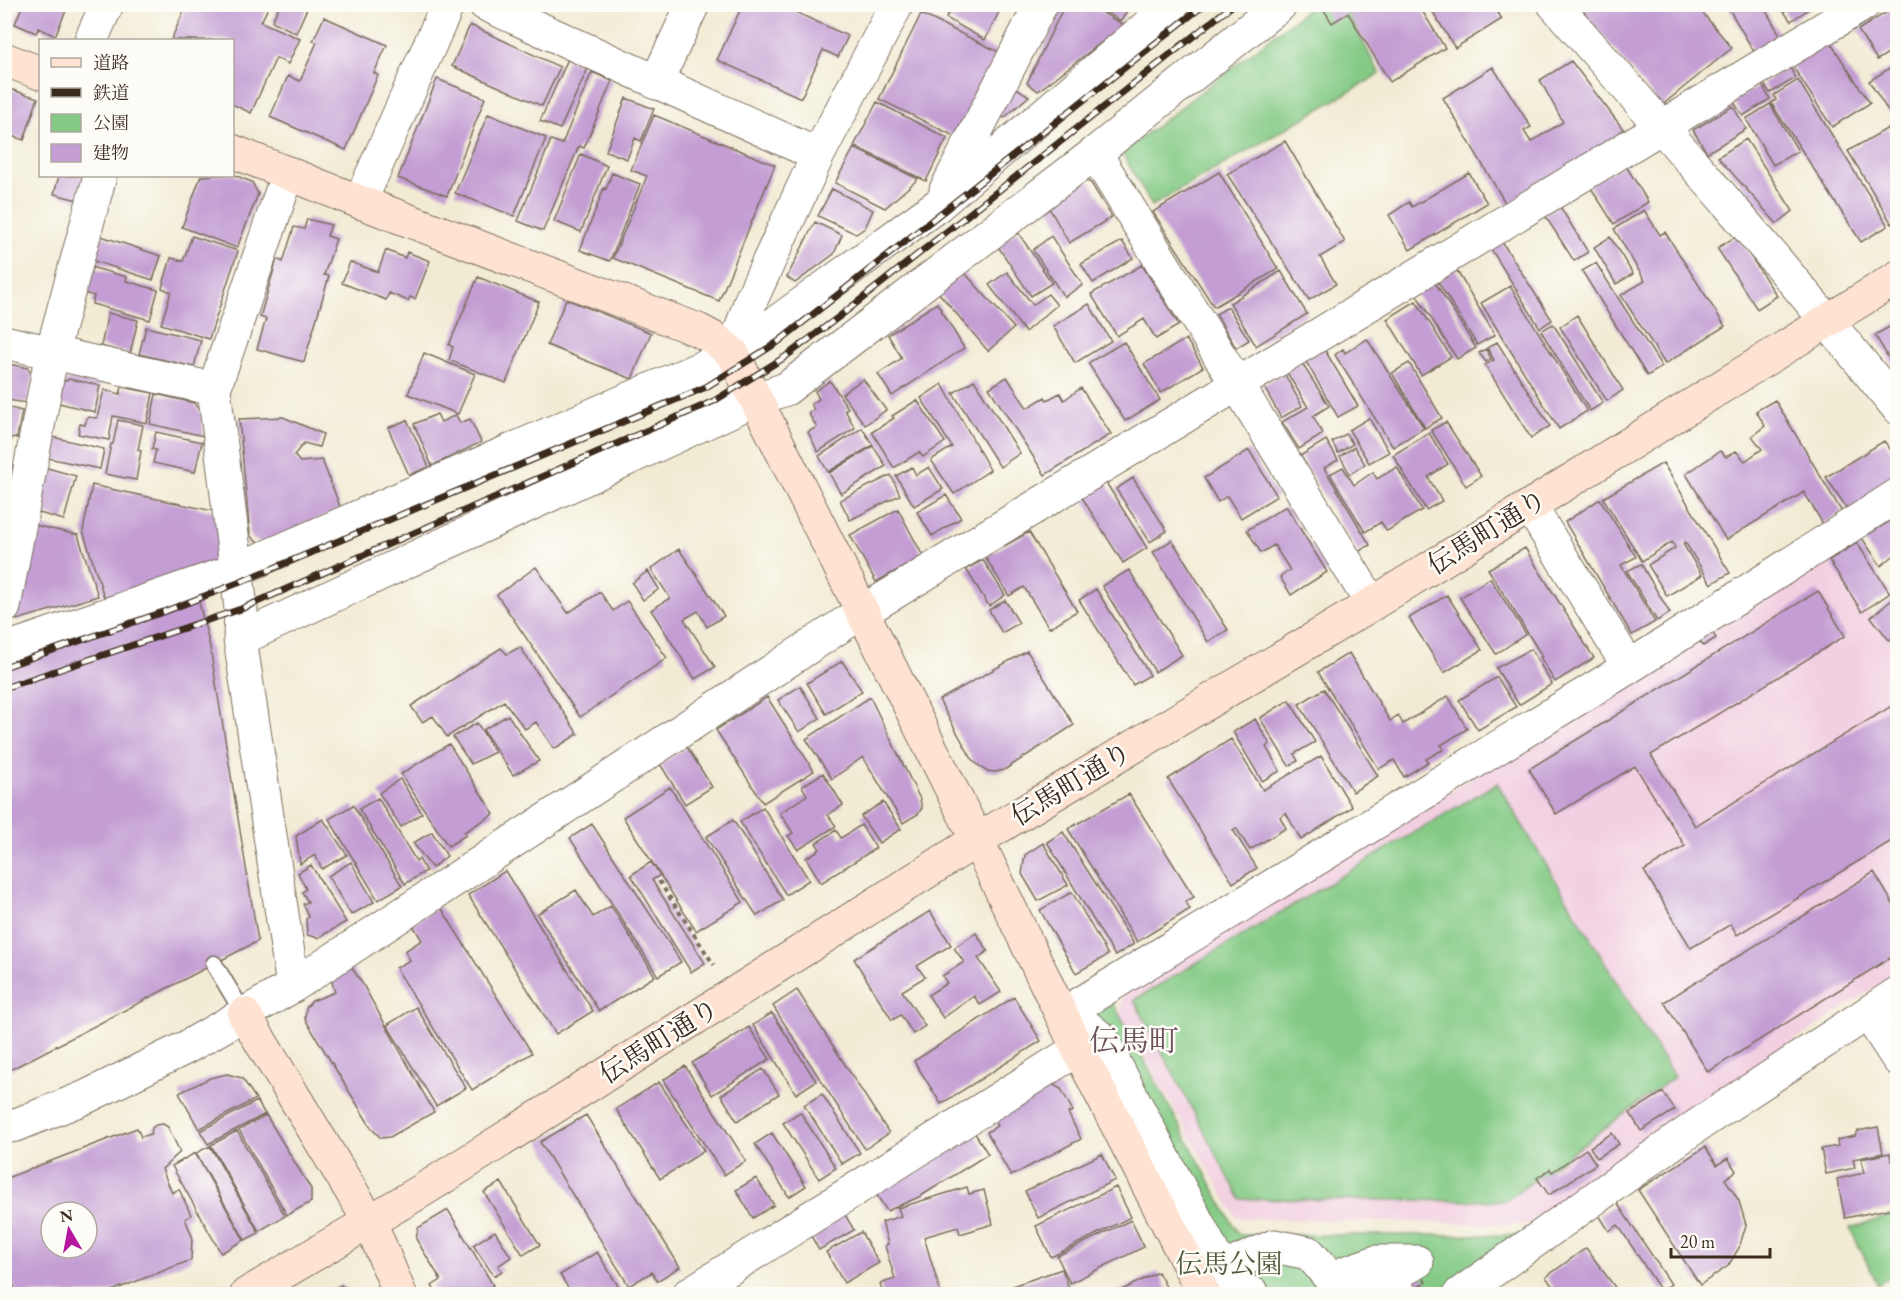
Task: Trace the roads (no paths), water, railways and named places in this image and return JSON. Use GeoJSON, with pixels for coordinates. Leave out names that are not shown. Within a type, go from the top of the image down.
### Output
{"type":"FeatureCollection","features":[{"type":"Feature","properties":{"kind":"street"},"geometry":{"type":"LineString","coordinates":[[91,39],[107,4]]}},
{"type":"Feature","properties":{"kind":"street"},"geometry":{"type":"LineString","coordinates":[[360,202],[448,4]]}},
{"type":"Feature","properties":{"kind":"street"},"geometry":{"type":"LineString","coordinates":[[485,4],[818,155]]}},
{"type":"Feature","properties":{"kind":"street"},"geometry":{"type":"LineString","coordinates":[[656,83],[693,4]]}},
{"type":"Feature","properties":{"kind":"street"},"geometry":{"type":"LineString","coordinates":[[733,354],[751,300],[818,155],[897,4]]}},
{"type":"Feature","properties":{"kind":"street"},"geometry":{"type":"LineString","coordinates":[[938,204],[1041,4]]}},
{"type":"Feature","properties":{"kind":"street"},"geometry":{"type":"LineString","coordinates":[[4,650],[236,570],[733,354],[938,204],[1173,4]]}},
{"type":"Feature","properties":{"kind":"street"},"geometry":{"type":"LineString","coordinates":[[240,639],[756,399],[786,388],[1095,153],[1281,4]]}},
{"type":"Feature","properties":{"kind":"street"},"geometry":{"type":"LineString","coordinates":[[1554,4],[1662,126],[1828,321],[1898,408]]}},
{"type":"Feature","properties":{"kind":"street"},"geometry":{"type":"LineString","coordinates":[[4,1127],[16,1125],[86,1097],[187,1047],[293,986],[861,612],[1864,4]]}},
{"type":"Feature","properties":{"kind":"street"},"geometry":{"type":"LineString","coordinates":[[4,59],[39,73]]}},
{"type":"Feature","properties":{"kind":"street"},"geometry":{"type":"LineString","coordinates":[[234,152],[698,330],[715,339],[733,354],[1065,1013],[1078,1049],[1213,1282]]}},
{"type":"Feature","properties":{"kind":"street"},"geometry":{"type":"LineString","coordinates":[[1095,153],[1372,604]]}},
{"type":"Feature","properties":{"kind":"street"},"geometry":{"type":"LineString","coordinates":[[288,173],[214,389],[241,609],[240,639],[293,986]]}},
{"type":"Feature","properties":{"kind":"street"},"geometry":{"type":"LineString","coordinates":[[4,607],[52,352],[100,177]]}},
{"type":"Feature","properties":{"kind":"street","name":"伝馬町通り"},"geometry":{"type":"LineString","coordinates":[[247,1294],[370,1222],[977,840],[1372,604],[1898,277]]}},
{"type":"Feature","properties":{"kind":"street"},"geometry":{"type":"LineString","coordinates":[[4,342],[214,389]]}},
{"type":"Feature","properties":{"kind":"street"},"geometry":{"type":"LineString","coordinates":[[1065,1013],[1629,668],[1898,495]]}},
{"type":"Feature","properties":{"kind":"street"},"geometry":{"type":"LineString","coordinates":[[1530,506],[1629,668]]}},
{"type":"Feature","properties":{"kind":"street"},"geometry":{"type":"LineString","coordinates":[[1460,1294],[1695,1127],[1898,993]]}},
{"type":"Feature","properties":{"kind":"street"},"geometry":{"type":"LineString","coordinates":[[1065,1013],[1102,1039],[1213,1282]]}},
{"type":"Feature","properties":{"kind":"street"},"geometry":{"type":"LineString","coordinates":[[1868,1013],[1898,1059]]}},
{"type":"Feature","properties":{"kind":"street"},"geometry":{"type":"LineString","coordinates":[[244,1014],[370,1222],[400,1294]]}},
{"type":"Feature","properties":{"kind":"street"},"geometry":{"type":"LineString","coordinates":[[689,1294],[1078,1049]]}},
{"type":"Feature","properties":{"kind":"street"},"geometry":{"type":"LineString","coordinates":[[1213,1282],[1274,1246],[1309,1253],[1330,1278],[1377,1262],[1417,1262],[1384,1289]]}},
{"type":"Feature","properties":{"kind":"street"},"geometry":{"type":"LineString","coordinates":[[1213,1282],[1229,1283],[1253,1294]]}},
{"type":"Feature","properties":{"kind":"lane"},"geometry":{"type":"LineString","coordinates":[[214,964],[244,1014]]}},
{"type":"Feature","properties":{"kind":"railway"},"geometry":{"type":"LineString","coordinates":[[4,667],[166,611],[238,583],[706,387],[778,342],[1205,4]]}},
{"type":"Feature","properties":{"kind":"railway"},"geometry":{"type":"LineString","coordinates":[[4,688],[241,609],[714,401],[785,357],[840,316],[1234,4]]}},
{"type":"Feature","properties":{"kind":"district","name":"伝馬町"},"geometry":{"type":"Point","coordinates":[1134,1041]}},
{"type":"Feature","properties":{"kind":"park label","name":"伝馬公園"},"geometry":{"type":"Point","coordinates":[1229,1264]}}]}
